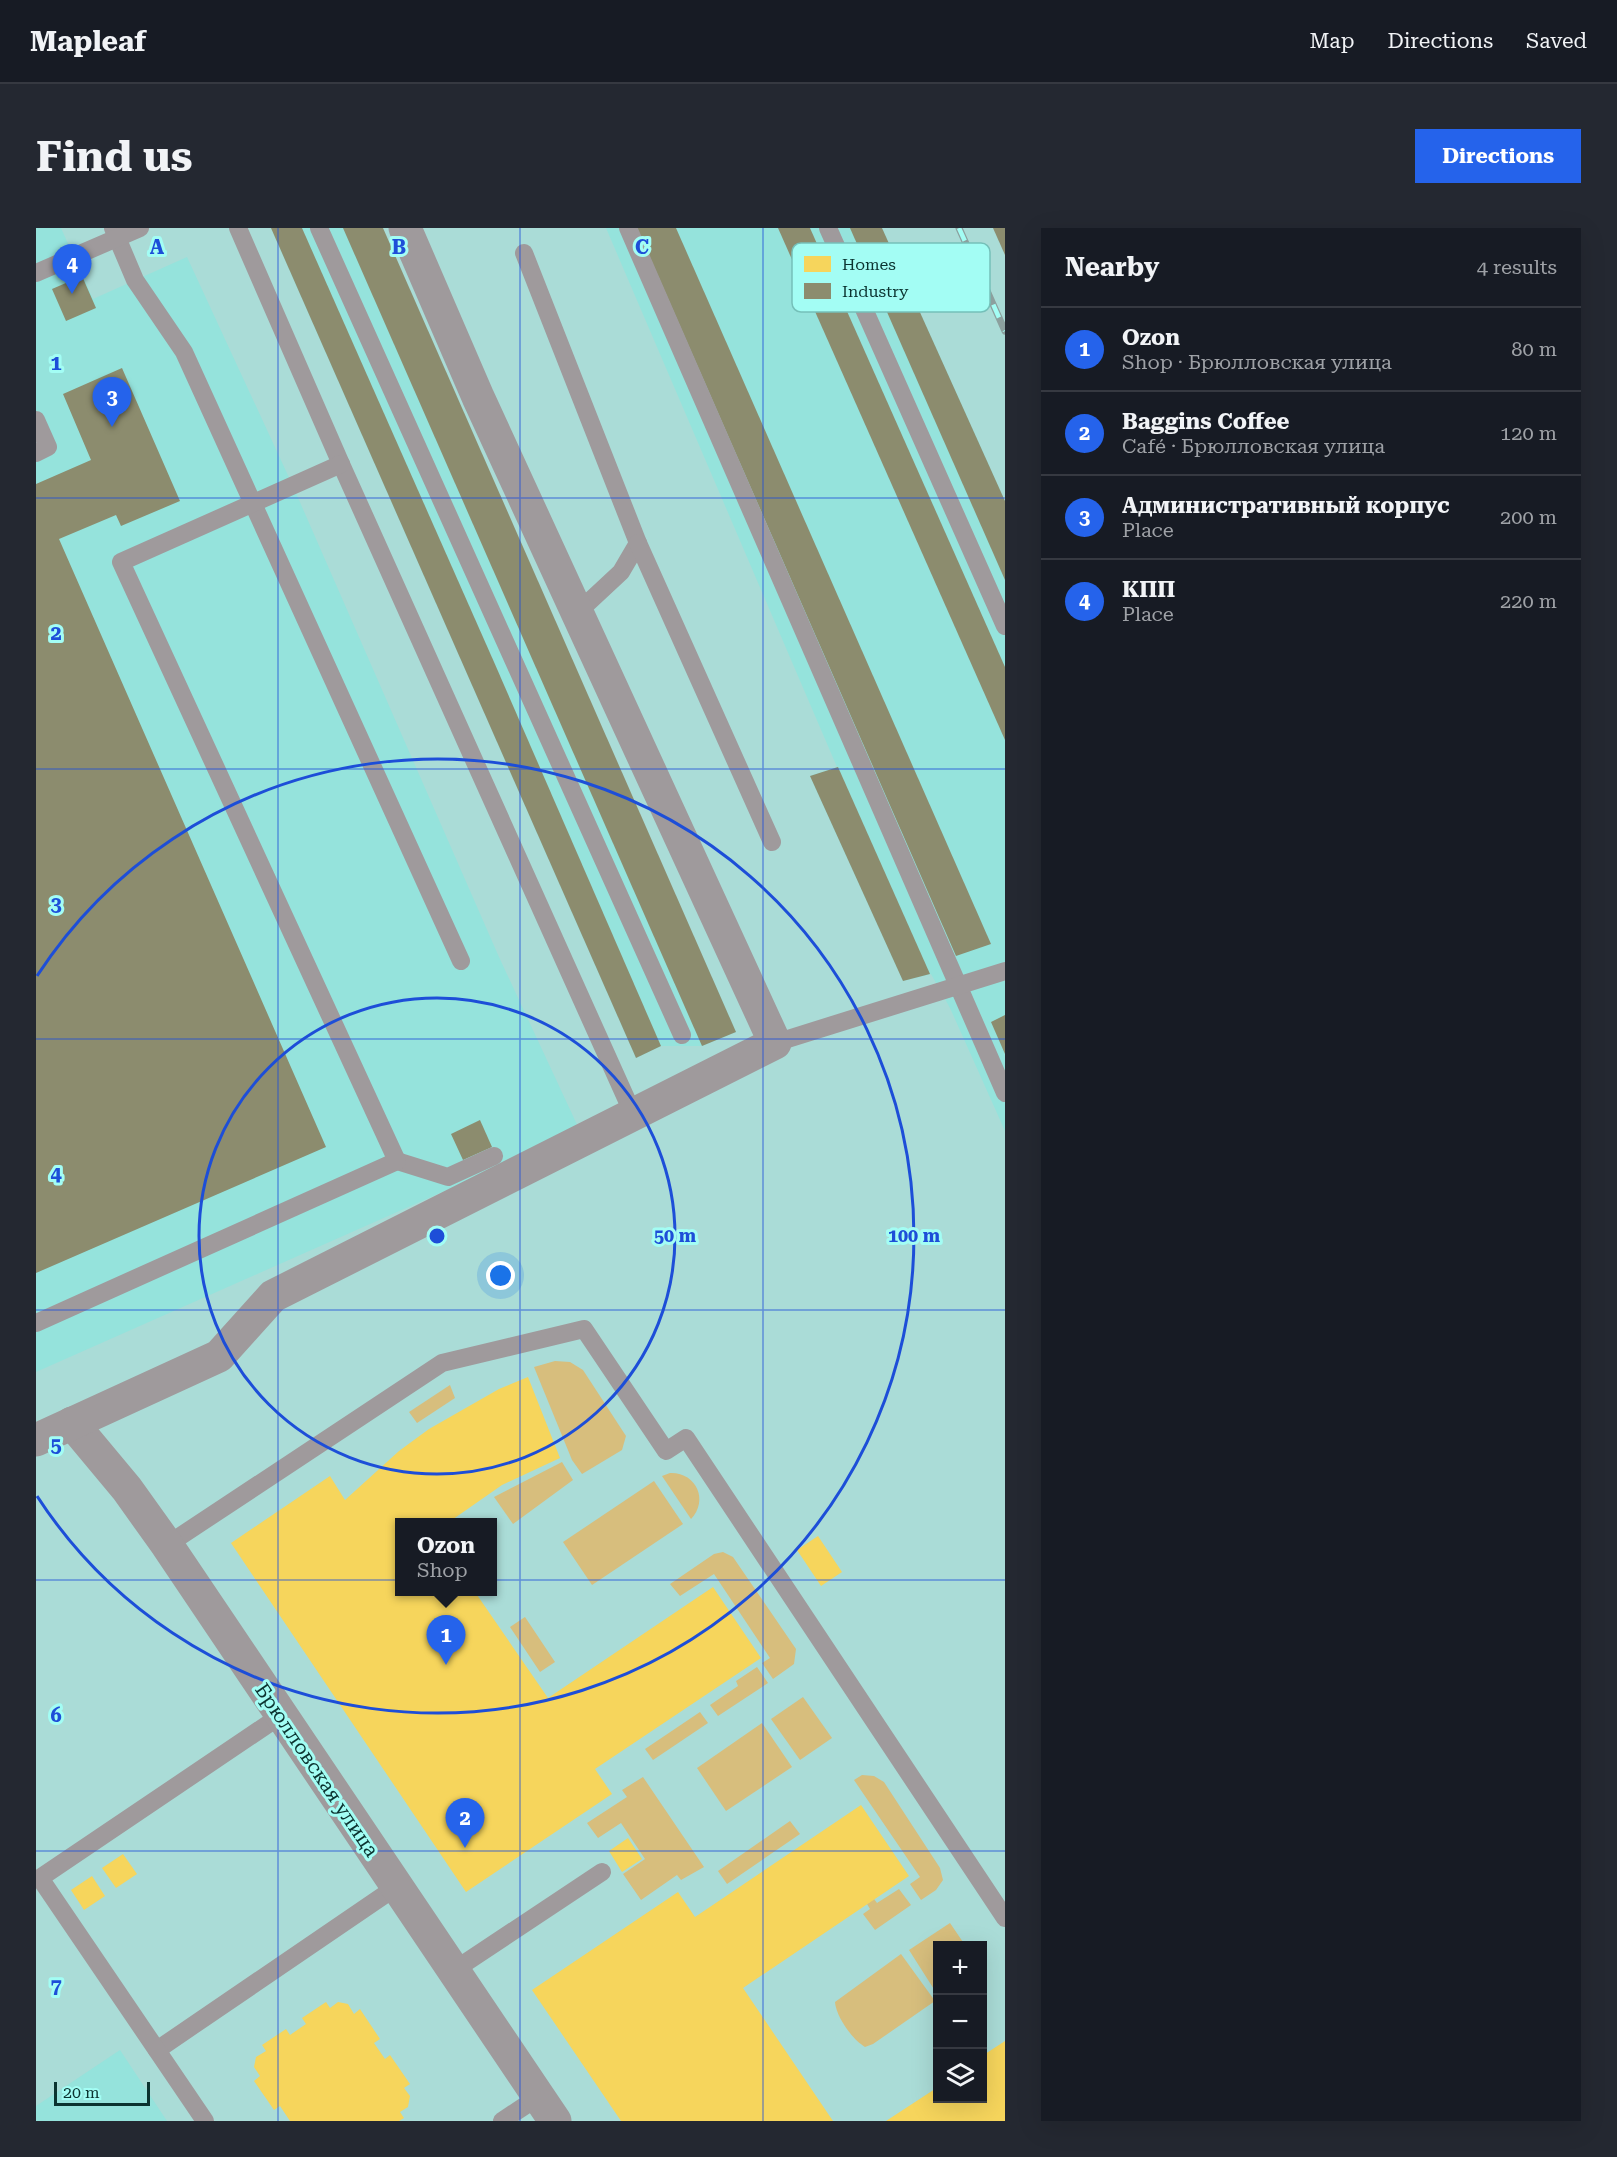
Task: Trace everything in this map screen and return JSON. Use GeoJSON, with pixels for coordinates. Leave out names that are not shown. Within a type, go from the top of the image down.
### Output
{"type":"FeatureCollection","features":[{"type":"Feature","properties":{"kind":"street"},"geometry":{"type":"LineString","coordinates":[[36,1440],[219,1356],[273,1296],[775,1043],[478,397],[405,228]]}},
{"type":"Feature","properties":{"kind":"street","name":"Брюлловская улица"},"geometry":{"type":"LineString","coordinates":[[72,1423],[127,1489],[167,1545],[280,1716],[547,2109]]}},
{"type":"Feature","properties":{"kind":"lane"},"geometry":{"type":"LineString","coordinates":[[36,273],[115,233],[140,228]]}},
{"type":"Feature","properties":{"kind":"lane"},"geometry":{"type":"LineString","coordinates":[[238,228],[341,464],[634,1116]]}},
{"type":"Feature","properties":{"kind":"lane"},"geometry":{"type":"LineString","coordinates":[[319,228],[682,1035]]}},
{"type":"Feature","properties":{"kind":"lane"},"geometry":{"type":"LineString","coordinates":[[628,228],[1005,1092]]}},
{"type":"Feature","properties":{"kind":"lane"},"geometry":{"type":"LineString","coordinates":[[828,228],[835,243]]}},
{"type":"Feature","properties":{"kind":"lane"},"geometry":{"type":"LineString","coordinates":[[115,233],[135,280],[184,352],[254,501],[461,961]]}},
{"type":"Feature","properties":{"kind":"lane"},"geometry":{"type":"LineString","coordinates":[[524,253],[638,543],[772,842]]}},
{"type":"Feature","properties":{"kind":"lane"},"geometry":{"type":"LineString","coordinates":[[865,312],[1005,626]]}},
{"type":"Feature","properties":{"kind":"lane"},"geometry":{"type":"LineString","coordinates":[[36,420],[48,447],[36,453]]}},
{"type":"Feature","properties":{"kind":"lane"},"geometry":{"type":"LineString","coordinates":[[341,464],[121,562],[397,1161]]}},
{"type":"Feature","properties":{"kind":"lane"},"geometry":{"type":"LineString","coordinates":[[577,613],[621,572],[638,543]]}},
{"type":"Feature","properties":{"kind":"lane"},"geometry":{"type":"LineString","coordinates":[[775,1043],[1005,971]]}},
{"type":"Feature","properties":{"kind":"lane"},"geometry":{"type":"LineString","coordinates":[[36,1323],[397,1161],[448,1177],[494,1156]]}},
{"type":"Feature","properties":{"kind":"lane"},"geometry":{"type":"LineString","coordinates":[[167,1545],[442,1363],[584,1329],[666,1451],[686,1438],[1005,1918]]}},
{"type":"Feature","properties":{"kind":"lane"},"geometry":{"type":"LineString","coordinates":[[205,2121],[40,1878],[280,1716]]}},
{"type":"Feature","properties":{"kind":"lane"},"geometry":{"type":"LineString","coordinates":[[453,1971],[602,1872]]}},
{"type":"Feature","properties":{"kind":"lane"},"geometry":{"type":"LineString","coordinates":[[157,2050],[396,1887]]}},
{"type":"Feature","properties":{"kind":"lane"},"geometry":{"type":"LineString","coordinates":[[502,2121],[547,2109]]}},
{"type":"Feature","properties":{"kind":"shaded area"},"geometry":{"type":"Polygon","coordinates":[[[36,228],[61,228],[93,299],[187,257],[292,484],[499,957],[580,1131],[36,1372],[36,228]]]}},
{"type":"Feature","properties":{"kind":"shaded area"},"geometry":{"type":"Polygon","coordinates":[[[271,228],[379,228],[736,1032],[702,1046],[661,1046],[636,1058],[271,228]]]}},
{"type":"Feature","properties":{"kind":"shaded area"},"geometry":{"type":"Polygon","coordinates":[[[606,228],[882,228],[889,243],[792,243],[792,312],[920,312],[1005,501],[1005,1131],[950,1008],[931,974],[903,981],[810,776],[837,767],[606,228]]]}},
{"type":"Feature","properties":{"kind":"shaded area"},"geometry":{"type":"Polygon","coordinates":[[[555,1361],[570,1362],[583,1370],[626,1436],[622,1450],[582,1474],[572,1460],[534,1367],[555,1361]]]}},
{"type":"Feature","properties":{"kind":"shaded area"},"geometry":{"type":"Polygon","coordinates":[[[450,1385],[455,1398],[417,1423],[409,1412],[450,1385]]]}},
{"type":"Feature","properties":{"kind":"shaded area"},"geometry":{"type":"Polygon","coordinates":[[[562,1462],[573,1480],[513,1524],[494,1497],[562,1462]]]}},
{"type":"Feature","properties":{"kind":"shaded area"},"geometry":{"type":"Polygon","coordinates":[[[670,1473],[687,1477],[697,1488],[699,1504],[691,1519],[662,1476],[670,1473]]]}},
{"type":"Feature","properties":{"kind":"shaded area"},"geometry":{"type":"Polygon","coordinates":[[[654,1481],[683,1524],[592,1585],[563,1542],[654,1481]]]}},
{"type":"Feature","properties":{"kind":"shaded area"},"geometry":{"type":"Polygon","coordinates":[[[723,1552],[733,1557],[796,1649],[794,1664],[773,1679],[762,1663],[770,1658],[714,1574],[680,1596],[670,1584],[714,1554],[723,1552]]]}},
{"type":"Feature","properties":{"kind":"shaded area"},"geometry":{"type":"Polygon","coordinates":[[[525,1617],[555,1662],[540,1672],[510,1627],[525,1617]]]}},
{"type":"Feature","properties":{"kind":"shaded area"},"geometry":{"type":"Polygon","coordinates":[[[757,1667],[768,1683],[718,1716],[710,1705],[738,1686],[736,1681],[757,1667]]]}},
{"type":"Feature","properties":{"kind":"shaded area"},"geometry":{"type":"Polygon","coordinates":[[[803,1697],[832,1738],[800,1760],[771,1719],[803,1697]]]}},
{"type":"Feature","properties":{"kind":"shaded area"},"geometry":{"type":"Polygon","coordinates":[[[700,1712],[708,1723],[653,1760],[645,1749],[700,1712]]]}},
{"type":"Feature","properties":{"kind":"shaded area"},"geometry":{"type":"Polygon","coordinates":[[[762,1723],[792,1767],[726,1811],[697,1768],[762,1723]]]}},
{"type":"Feature","properties":{"kind":"shaded area"},"geometry":{"type":"Polygon","coordinates":[[[862,1775],[874,1776],[884,1782],[940,1868],[943,1880],[936,1890],[921,1900],[910,1884],[920,1877],[854,1780],[862,1775]]]}},
{"type":"Feature","properties":{"kind":"shaded area"},"geometry":{"type":"Polygon","coordinates":[[[643,1777],[704,1867],[681,1880],[677,1875],[641,1900],[623,1874],[645,1859],[621,1823],[598,1838],[587,1823],[627,1797],[622,1790],[643,1777]]]}},
{"type":"Feature","properties":{"kind":"shaded area"},"geometry":{"type":"Polygon","coordinates":[[[790,1821],[800,1834],[727,1884],[718,1871],[790,1821]]]}},
{"type":"Feature","properties":{"kind":"shaded area"},"geometry":{"type":"Polygon","coordinates":[[[899,1889],[911,1905],[875,1930],[863,1914],[870,1909],[867,1904],[874,1899],[877,1903],[899,1889]]]}},
{"type":"Feature","properties":{"kind":"shaded area"},"geometry":{"type":"Polygon","coordinates":[[[950,1923],[962,1941],[933,1941],[933,1988],[909,1950],[950,1923]]]}},
{"type":"Feature","properties":{"kind":"shaded area"},"geometry":{"type":"Polygon","coordinates":[[[901,1954],[933,1998],[933,2002],[873,2044],[865,2047],[846,2028],[838,2014],[835,2002],[901,1954]]]}},
{"type":"Feature","properties":{"kind":"shaded area"},"geometry":{"type":"Polygon","coordinates":[[[120,2050],[167,2121],[36,2121],[36,2106],[120,2050]]]}},
{"type":"Feature","properties":{"kind":"building: Homes"},"geometry":{"type":"Polygon","coordinates":[[[528,1377],[560,1458],[502,1485],[455,1518],[395,1518],[395,1596],[478,1596],[548,1698],[713,1587],[761,1658],[595,1769],[612,1794],[466,1892],[231,1543],[330,1476],[345,1500],[399,1451],[429,1429],[499,1389],[528,1377]]]}},
{"type":"Feature","properties":{"kind":"building: Homes"},"geometry":{"type":"Polygon","coordinates":[[[818,1536],[842,1572],[821,1586],[797,1550],[818,1536]]]}},
{"type":"Feature","properties":{"kind":"building: Homes"},"geometry":{"type":"Polygon","coordinates":[[[861,1805],[909,1876],[743,1988],[833,2121],[621,2121],[532,1990],[678,1892],[695,1917],[861,1805]]]}},
{"type":"Feature","properties":{"kind":"building: Homes"},"geometry":{"type":"Polygon","coordinates":[[[628,1838],[642,1859],[622,1872],[609,1851],[628,1838]]]}},
{"type":"Feature","properties":{"kind":"building: Homes"},"geometry":{"type":"Polygon","coordinates":[[[123,1854],[137,1874],[116,1888],[102,1868],[123,1854]]]}},
{"type":"Feature","properties":{"kind":"building: Homes"},"geometry":{"type":"Polygon","coordinates":[[[92,1876],[105,1896],[84,1910],[71,1890],[92,1876]]]}},
{"type":"Feature","properties":{"kind":"building: Homes"},"geometry":{"type":"Polygon","coordinates":[[[326,2002],[330,2008],[338,2002],[348,2004],[354,2014],[360,2009],[380,2039],[374,2043],[385,2059],[390,2055],[410,2084],[404,2088],[410,2096],[408,2107],[400,2112],[404,2118],[399,2121],[290,2121],[280,2106],[274,2110],[254,2081],[260,2076],[254,2067],[256,2057],[266,2051],[262,2045],[286,2029],[290,2035],[306,2024],[302,2018],[326,2002]]]}},
{"type":"Feature","properties":{"kind":"building: Homes"},"geometry":{"type":"Polygon","coordinates":[[[1005,2041],[1005,2121],[886,2121],[933,2090],[933,2103],[987,2103],[987,2053],[1005,2041]]]}},
{"type":"Feature","properties":{"kind":"building: Industry"},"geometry":{"type":"Polygon","coordinates":[[[271,228],[302,228],[494,662],[661,1046],[636,1058],[271,228]]]}},
{"type":"Feature","properties":{"kind":"building: Industry"},"geometry":{"type":"Polygon","coordinates":[[[343,228],[383,228],[736,1032],[702,1046],[343,228]]]}},
{"type":"Feature","properties":{"kind":"building: Industry"},"geometry":{"type":"Polygon","coordinates":[[[637,228],[676,228],[991,944],[956,956],[637,228]]]}},
{"type":"Feature","properties":{"kind":"building: Industry"},"geometry":{"type":"Polygon","coordinates":[[[778,228],[810,228],[817,243],[792,243],[792,260],[778,228]]]}},
{"type":"Feature","properties":{"kind":"building: Industry"},"geometry":{"type":"Polygon","coordinates":[[[850,228],[882,228],[889,243],[857,243],[850,228]]]}},
{"type":"Feature","properties":{"kind":"building: Industry"},"geometry":{"type":"Polygon","coordinates":[[[993,228],[1005,228],[1005,255],[993,228]]]}},
{"type":"Feature","properties":{"kind":"building: Industry"},"geometry":{"type":"Polygon","coordinates":[[[82,276],[96,308],[66,321],[52,289],[82,276]]]}},
{"type":"Feature","properties":{"kind":"building: Industry"},"geometry":{"type":"Polygon","coordinates":[[[815,312],[847,312],[1005,667],[1005,740],[815,312]]]}},
{"type":"Feature","properties":{"kind":"building: Industry"},"geometry":{"type":"Polygon","coordinates":[[[887,312],[920,312],[1005,501],[1005,580],[887,312]]]}},
{"type":"Feature","properties":{"kind":"building: Industry"},"geometry":{"type":"Polygon","coordinates":[[[122,368],[180,501],[121,526],[116,515],[59,539],[326,1147],[36,1273],[36,484],[91,460],[63,394],[122,368]]]}},
{"type":"Feature","properties":{"kind":"building: Industry"},"geometry":{"type":"Polygon","coordinates":[[[838,767],[930,974],[903,981],[810,776],[838,767]]]}},
{"type":"Feature","properties":{"kind":"building: Industry"},"geometry":{"type":"Polygon","coordinates":[[[1005,1015],[1005,1054],[991,1022],[1005,1015]]]}},
{"type":"Feature","properties":{"kind":"building: Industry"},"geometry":{"type":"Polygon","coordinates":[[[480,1120],[492,1147],[463,1160],[451,1134],[480,1120]]]}},
{"type":"Feature","properties":{"kind":"railway"},"geometry":{"type":"LineString","coordinates":[[959,228],[966,243]]}},
{"type":"Feature","properties":{"kind":"railway"},"geometry":{"type":"LineString","coordinates":[[990,297],[1005,331]]}},
{"type":"Feature","properties":{"kind":"place","name":"КПП"},"geometry":{"type":"Point","coordinates":[72,294]}},
{"type":"Feature","properties":{"kind":"place","name":"Административный корпус"},"geometry":{"type":"Point","coordinates":[112,427]}},
{"type":"Feature","properties":{"kind":"place","name":"Ozon"},"geometry":{"type":"Point","coordinates":[446,1665]}},
{"type":"Feature","properties":{"kind":"place","name":"Baggins Coffee"},"geometry":{"type":"Point","coordinates":[465,1848]}}]}
